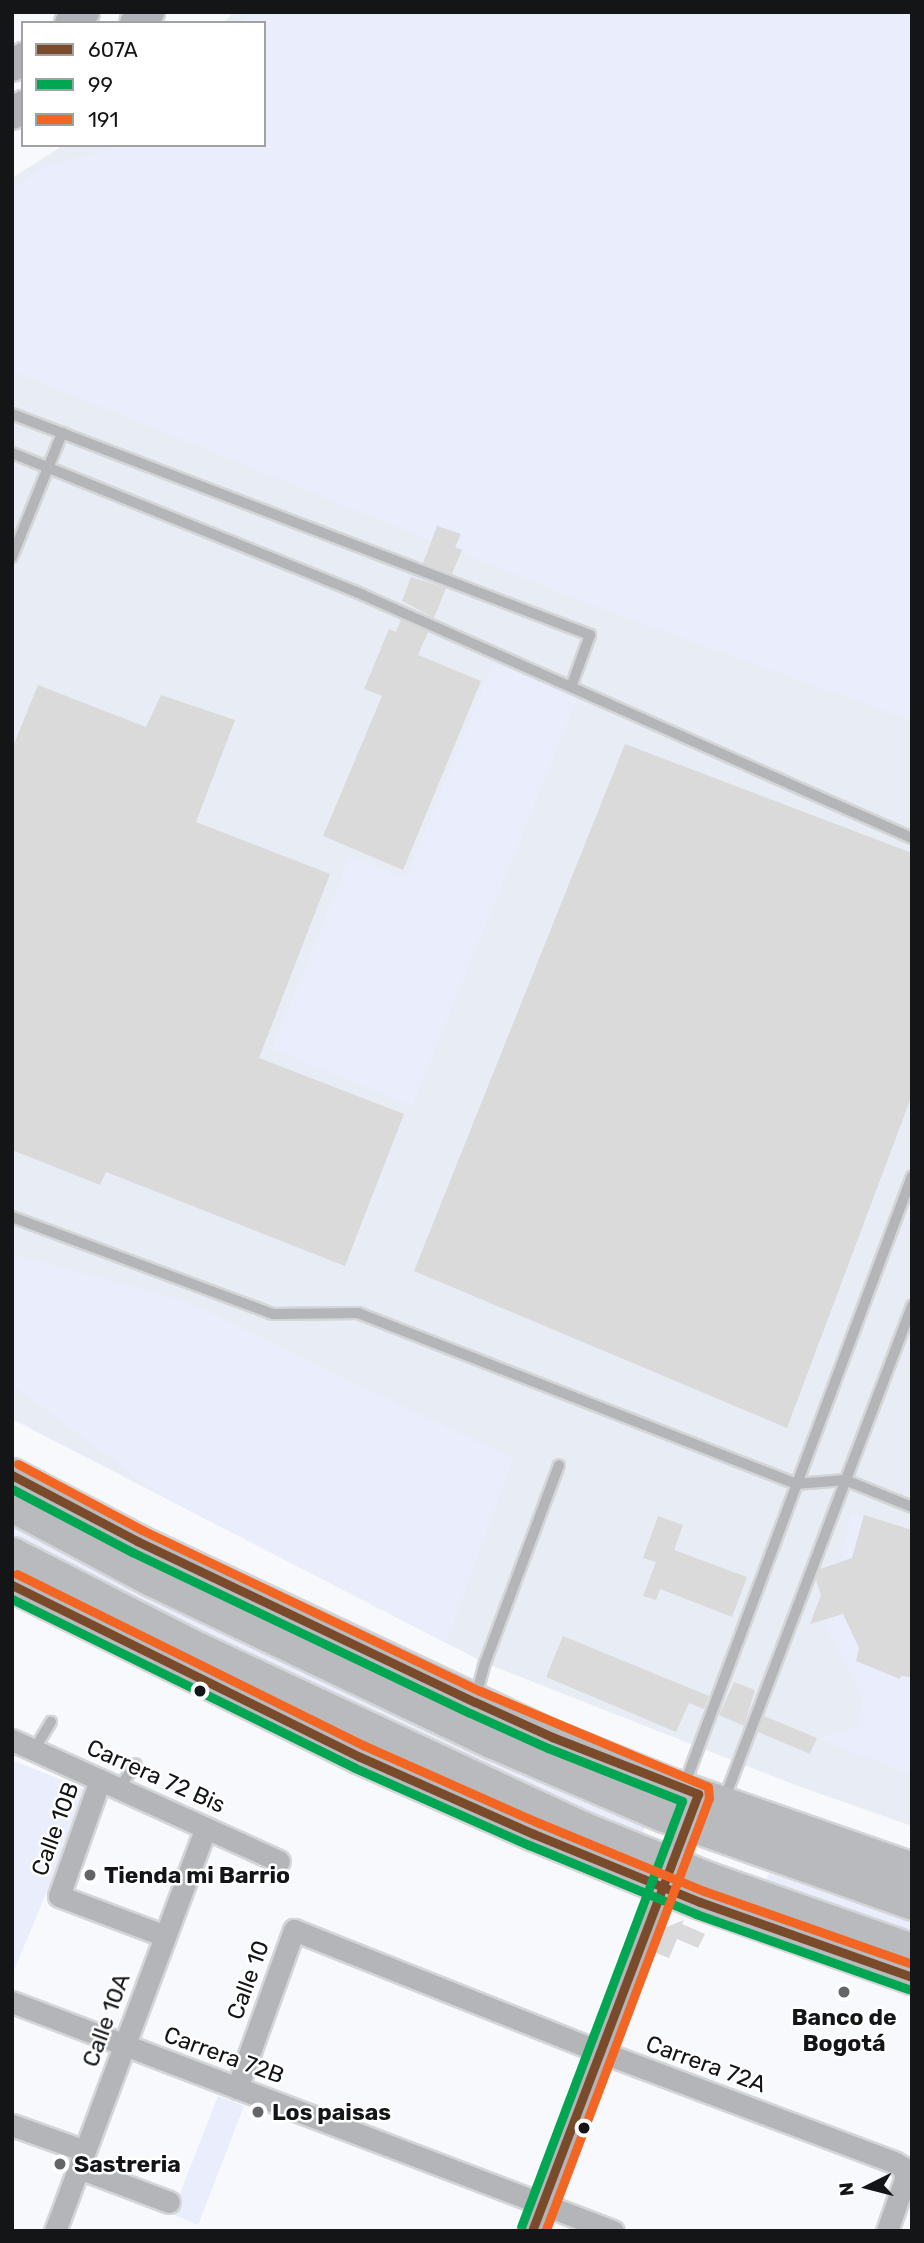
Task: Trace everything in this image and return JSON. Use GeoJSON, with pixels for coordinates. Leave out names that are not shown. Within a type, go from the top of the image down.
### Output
{"type":"FeatureCollection","features":[{"type":"Feature","properties":{"kind":"highway"},"geometry":{"type":"LineString","coordinates":[[17,1487],[912,1903]]}},
{"type":"Feature","properties":{"kind":"highway"},"geometry":{"type":"LineString","coordinates":[[17,1487],[149,1578],[491,1741],[912,1869]]}},
{"type":"Feature","properties":{"kind":"highway"},"geometry":{"type":"LineString","coordinates":[[12,1554],[196,1648],[667,1876],[912,1950]]}},
{"type":"Feature","properties":{"kind":"highway"},"geometry":{"type":"LineString","coordinates":[[12,1585],[360,1758],[667,1876],[912,1977]]}},
{"type":"Feature","properties":{"kind":"highway"},"geometry":{"type":"LineString","coordinates":[[196,1648],[229,1695]]}},
{"type":"Feature","properties":{"kind":"street","name":"Carrera 72 Bis"},"geometry":{"type":"LineString","coordinates":[[12,1740],[279,1860]]}},
{"type":"Feature","properties":{"kind":"street","name":"Calle 10B"},"geometry":{"type":"LineString","coordinates":[[110,1784],[59,1896],[165,1936]]}},
{"type":"Feature","properties":{"kind":"street"},"geometry":{"type":"LineString","coordinates":[[532,2231],[667,1876],[698,1802]]}},
{"type":"Feature","properties":{"kind":"street","name":"Calle 10A"},"geometry":{"type":"LineString","coordinates":[[55,2231],[206,1828]]}},
{"type":"Feature","properties":{"kind":"street","name":"Carrera 72A"},"geometry":{"type":"LineString","coordinates":[[294,1930],[904,2168],[905,2179],[887,2231]]}},
{"type":"Feature","properties":{"kind":"street","name":"Calle 10"},"geometry":{"type":"LineString","coordinates":[[237,2088],[294,1930]]}},
{"type":"Feature","properties":{"kind":"street","name":"Carrera 72B"},"geometry":{"type":"LineString","coordinates":[[12,2003],[613,2231]]}},
{"type":"Feature","properties":{"kind":"street"},"geometry":{"type":"LineString","coordinates":[[12,2124],[169,2202]]}},
{"type":"Feature","properties":{"kind":"lane"},"geometry":{"type":"LineString","coordinates":[[12,414],[590,635],[571,687]]}},
{"type":"Feature","properties":{"kind":"lane"},"geometry":{"type":"LineString","coordinates":[[12,557],[62,433]]}},
{"type":"Feature","properties":{"kind":"lane"},"geometry":{"type":"LineString","coordinates":[[12,453],[363,595],[912,838]]}},
{"type":"Feature","properties":{"kind":"lane"},"geometry":{"type":"LineString","coordinates":[[698,1802],[796,1484],[912,1176]]}},
{"type":"Feature","properties":{"kind":"lane"},"geometry":{"type":"LineString","coordinates":[[12,1217],[273,1314],[358,1313],[796,1484],[845,1480],[912,1507]]}},
{"type":"Feature","properties":{"kind":"lane"},"geometry":{"type":"LineString","coordinates":[[698,1802],[845,1480],[912,1306]]}},
{"type":"Feature","properties":{"kind":"lane"},"geometry":{"type":"LineString","coordinates":[[475,1702],[485,1663],[559,1465]]}},
{"type":"Feature","properties":{"kind":"lane"},"geometry":{"type":"LineString","coordinates":[[34,1750],[51,1722]]}},
{"type":"Feature","properties":{"kind":"lane"},"geometry":{"type":"LineString","coordinates":[[110,1784],[136,1764]]}},
{"type":"Feature","properties":{"kind":"shaded area"},"geometry":{"type":"Polygon","coordinates":[[[233,12],[912,12],[912,1826],[798,1786],[485,1663],[12,1419],[12,178],[61,147],[266,147],[266,21],[226,21],[233,12]]]}},
{"type":"Feature","properties":{"kind":"shaded area"},"geometry":{"type":"Polygon","coordinates":[[[251,12],[912,12],[912,721],[580,601],[12,371],[12,191],[37,169],[116,147],[266,147],[266,21],[241,21],[251,12]]]}},
{"type":"Feature","properties":{"kind":"shaded area"},"geometry":{"type":"Polygon","coordinates":[[[493,663],[578,697],[412,1106],[272,1049],[350,856],[406,878],[493,663]]]}},
{"type":"Feature","properties":{"kind":"shaded area"},"geometry":{"type":"Polygon","coordinates":[[[12,1254],[186,1301],[513,1459],[446,1643],[163,1497],[12,1385],[12,1254]]]}},
{"type":"Feature","properties":{"kind":"shaded area"},"geometry":{"type":"Polygon","coordinates":[[[851,1513],[912,1532],[912,1775],[817,1738],[859,1727],[862,1695],[827,1629],[851,1513]]]}},
{"type":"Feature","properties":{"kind":"shaded area"},"geometry":{"type":"Polygon","coordinates":[[[12,1515],[648,1818],[639,1843],[12,1545],[12,1515]]]}},
{"type":"Feature","properties":{"kind":"shaded area"},"geometry":{"type":"Polygon","coordinates":[[[12,1760],[89,1791],[12,1975],[12,1760]]]}},
{"type":"Feature","properties":{"kind":"shaded area"},"geometry":{"type":"Polygon","coordinates":[[[769,1873],[834,1896],[912,1911],[912,1941],[763,1888],[769,1873]]]}},
{"type":"Feature","properties":{"kind":"shaded area"},"geometry":{"type":"Polygon","coordinates":[[[218,2096],[244,2106],[198,2225],[172,2214],[218,2096]]]}},
{"type":"Feature","properties":{"kind":"building"},"geometry":{"type":"Polygon","coordinates":[[[437,526],[461,534],[455,547],[462,550],[452,574],[423,563],[437,526]]]}},
{"type":"Feature","properties":{"kind":"building"},"geometry":{"type":"Polygon","coordinates":[[[411,577],[446,588],[434,618],[402,601],[411,577]]]}},
{"type":"Feature","properties":{"kind":"building"},"geometry":{"type":"Polygon","coordinates":[[[401,620],[428,632],[418,655],[481,681],[403,870],[323,836],[382,696],[364,689],[389,629],[396,632],[401,620]]]}},
{"type":"Feature","properties":{"kind":"building"},"geometry":{"type":"Polygon","coordinates":[[[38,685],[146,727],[161,695],[235,720],[196,822],[330,874],[259,1058],[404,1114],[345,1266],[106,1172],[100,1185],[12,1150],[12,749],[38,685]]]}},
{"type":"Feature","properties":{"kind":"building"},"geometry":{"type":"Polygon","coordinates":[[[625,744],[912,853],[912,1095],[787,1428],[414,1271],[625,744]]]}},
{"type":"Feature","properties":{"kind":"building"},"geometry":{"type":"Polygon","coordinates":[[[864,1515],[912,1530],[912,1677],[901,1676],[900,1679],[856,1661],[859,1648],[843,1614],[810,1624],[821,1595],[816,1580],[820,1569],[852,1558],[864,1515]]]}},
{"type":"Feature","properties":{"kind":"building"},"geometry":{"type":"Polygon","coordinates":[[[658,1516],[683,1525],[674,1550],[747,1577],[732,1617],[660,1589],[656,1600],[643,1596],[656,1562],[643,1558],[658,1516]]]}},
{"type":"Feature","properties":{"kind":"building"},"geometry":{"type":"Polygon","coordinates":[[[563,1636],[709,1696],[704,1709],[689,1703],[676,1732],[546,1677],[563,1636]]]}},
{"type":"Feature","properties":{"kind":"building"},"geometry":{"type":"Polygon","coordinates":[[[734,1682],[755,1690],[744,1726],[719,1715],[734,1682]]]}},
{"type":"Feature","properties":{"kind":"building"},"geometry":{"type":"Polygon","coordinates":[[[764,1716],[817,1738],[810,1754],[758,1732],[764,1716]]]}},
{"type":"Feature","properties":{"kind":"building"},"geometry":{"type":"Polygon","coordinates":[[[684,1920],[682,1924],[705,1934],[698,1948],[677,1939],[669,1958],[656,1953],[664,1928],[684,1920]]]}},
{"type":"Feature","properties":{"kind":"transit line","name":"191"},"geometry":{"type":"LineString","coordinates":[[18,1464],[142,1530],[480,1691],[708,1787],[709,1798],[545,2231]]}},
{"type":"Feature","properties":{"kind":"transit line","name":"607A"},"geometry":{"type":"LineString","coordinates":[[12,1475],[137,1541],[475,1702],[552,1737],[698,1794],[532,2231]]}},
{"type":"Feature","properties":{"kind":"transit line","name":"99"},"geometry":{"type":"LineString","coordinates":[[12,1489],[132,1552],[470,1713],[548,1748],[682,1801],[521,2227]]}},
{"type":"Feature","properties":{"kind":"transit line","name":"191"},"geometry":{"type":"LineString","coordinates":[[17,1574],[365,1746],[539,1823],[704,1891],[912,1964]]}},
{"type":"Feature","properties":{"kind":"transit line","name":"607A"},"geometry":{"type":"LineString","coordinates":[[12,1585],[360,1757],[534,1834],[700,1902],[912,1977]]}},
{"type":"Feature","properties":{"kind":"transit line","name":"99"},"geometry":{"type":"LineString","coordinates":[[12,1599],[355,1768],[529,1845],[696,1914],[908,1989]]}},
{"type":"Feature","properties":{"kind":"place","name":"Tienda mi Barrio"},"geometry":{"type":"Point","coordinates":[90,1875]}},
{"type":"Feature","properties":{"kind":"place","name":"Banco de Bogotá"},"geometry":{"type":"Point","coordinates":[844,1992]}},
{"type":"Feature","properties":{"kind":"place","name":"Los paisas"},"geometry":{"type":"Point","coordinates":[258,2112]}},
{"type":"Feature","properties":{"kind":"place","name":"Sastreria"},"geometry":{"type":"Point","coordinates":[60,2164]}}]}
